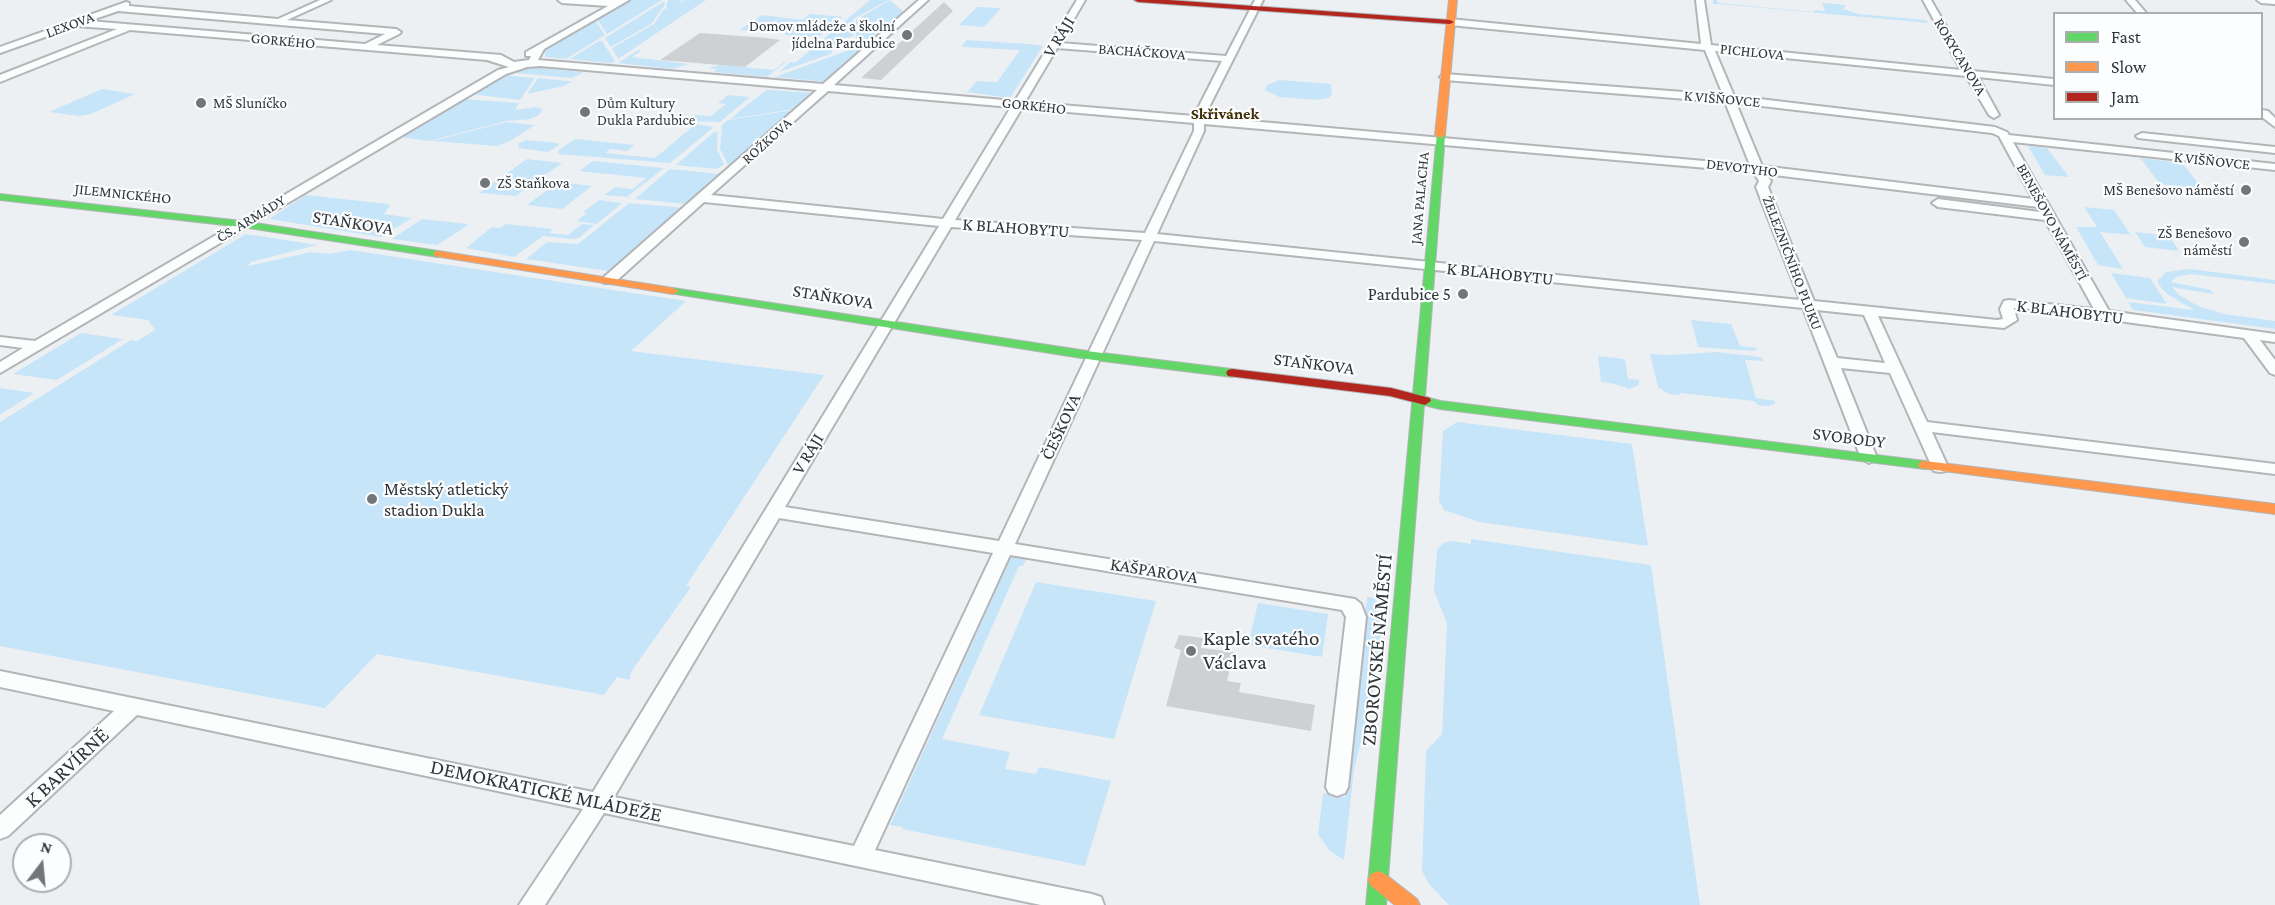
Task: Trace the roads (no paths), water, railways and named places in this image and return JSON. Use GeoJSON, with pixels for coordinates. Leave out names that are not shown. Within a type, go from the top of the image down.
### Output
{"type":"FeatureCollection","features":[{"type":"Feature","properties":{"kind":"street"},"geometry":{"type":"LineString","coordinates":[[109,0],[136,1]]}},
{"type":"Feature","properties":{"kind":"street"},"geometry":{"type":"LineString","coordinates":[[279,21],[327,0]]}},
{"type":"Feature","properties":{"kind":"street"},"geometry":{"type":"LineString","coordinates":[[562,0],[621,2]]}},
{"type":"Feature","properties":{"kind":"street","name":"ROŽKOVA"},"geometry":{"type":"LineString","coordinates":[[609,280],[924,0]]}},
{"type":"Feature","properties":{"kind":"street","name":"V RÁJI"},"geometry":{"type":"LineString","coordinates":[[531,905],[598,802],[1082,0]]}},
{"type":"Feature","properties":{"kind":"street"},"geometry":{"type":"LineString","coordinates":[[1138,0],[1257,4],[1450,22]]}},
{"type":"Feature","properties":{"kind":"street","name":"JANA PALACHA"},"geometry":{"type":"LineString","coordinates":[[1420,399],[1453,0]]}},
{"type":"Feature","properties":{"kind":"street","name":"ŽELEZNIČNÍHO PLUKU"},"geometry":{"type":"LineString","coordinates":[[1700,0],[1707,48],[1712,54],[1756,167],[1765,182],[1762,187],[1869,458]]}},
{"type":"Feature","properties":{"kind":"street","name":"ROKYCANOVA"},"geometry":{"type":"LineString","coordinates":[[1927,0],[1994,115]]}},
{"type":"Feature","properties":{"kind":"street"},"geometry":{"type":"LineString","coordinates":[[2130,0],[2141,12]]}},
{"type":"Feature","properties":{"kind":"street"},"geometry":{"type":"LineString","coordinates":[[2261,0],[2275,1]]}},
{"type":"Feature","properties":{"kind":"street","name":"LEXOVA"},"geometry":{"type":"LineString","coordinates":[[1,51],[136,1]]}},
{"type":"Feature","properties":{"kind":"street","name":"ČS. ARMÁDY"},"geometry":{"type":"LineString","coordinates":[[0,368],[505,67],[521,61],[532,62],[537,54],[621,2]]}},
{"type":"Feature","properties":{"kind":"street"},"geometry":{"type":"LineString","coordinates":[[149,10],[167,3]]}},
{"type":"Feature","properties":{"kind":"street","name":"ČEŠKOVA"},"geometry":{"type":"LineString","coordinates":[[861,856],[1199,131],[1199,114],[1257,4]]}},
{"type":"Feature","properties":{"kind":"street"},"geometry":{"type":"LineString","coordinates":[[117,8],[396,32],[364,47]]}},
{"type":"Feature","properties":{"kind":"street","name":"PICHLOVA"},"geometry":{"type":"LineString","coordinates":[[1450,22],[2053,82]]}},
{"type":"Feature","properties":{"kind":"street","name":"GORKÉHO"},"geometry":{"type":"LineString","coordinates":[[75,23],[1441,141]]}},
{"type":"Feature","properties":{"kind":"street"},"geometry":{"type":"LineString","coordinates":[[1,51],[35,55],[62,54],[129,28]]}},
{"type":"Feature","properties":{"kind":"street","name":"BACHÁČKOVA"},"geometry":{"type":"LineString","coordinates":[[1054,45],[1229,58]]}},
{"type":"Feature","properties":{"kind":"street","name":"GORKÉHO"},"geometry":{"type":"LineString","coordinates":[[537,54],[546,62],[627,70]]}},
{"type":"Feature","properties":{"kind":"street"},"geometry":{"type":"LineString","coordinates":[[0,79],[35,55]]}},
{"type":"Feature","properties":{"kind":"street","name":"GORKÉHO"},"geometry":{"type":"LineString","coordinates":[[491,58],[505,67]]}},
{"type":"Feature","properties":{"kind":"street","name":"K VIŠŇOVCE"},"geometry":{"type":"LineString","coordinates":[[1445,77],[1728,99],[1979,127],[2002,135],[2275,168]]}},
{"type":"Feature","properties":{"kind":"street"},"geometry":{"type":"LineString","coordinates":[[1977,84],[2053,92]]}},
{"type":"Feature","properties":{"kind":"street"},"geometry":{"type":"LineString","coordinates":[[2266,109],[2275,124]]}},
{"type":"Feature","properties":{"kind":"street","name":"BENEŠOVO NÁMĚSTÍ"},"geometry":{"type":"LineString","coordinates":[[2002,135],[2104,315]]}},
{"type":"Feature","properties":{"kind":"street"},"geometry":{"type":"LineString","coordinates":[[2142,136],[2275,150]]}},
{"type":"Feature","properties":{"kind":"street","name":"DEVOTYHO"},"geometry":{"type":"LineString","coordinates":[[1441,141],[1756,167],[2042,204]]}},
{"type":"Feature","properties":{"kind":"street","name":"DEVOTYHO"},"geometry":{"type":"LineString","coordinates":[[1765,182],[2050,217]]}},
{"type":"Feature","properties":{"kind":"street","name":"JILEMNICKÉHO"},"geometry":{"type":"LineString","coordinates":[[0,197],[242,224]]}},
{"type":"Feature","properties":{"kind":"street","name":"K BLAHOBYTU"},"geometry":{"type":"LineString","coordinates":[[703,198],[947,223],[1149,237],[1989,323],[2009,323],[2007,306],[2014,303],[2275,338]]}},
{"type":"Feature","properties":{"kind":"street","name":"STAŇKOVA"},"geometry":{"type":"LineString","coordinates":[[242,224],[1094,356],[1374,390],[1420,399]]}},
{"type":"Feature","properties":{"kind":"street"},"geometry":{"type":"LineString","coordinates":[[1869,311],[1940,467]]}},
{"type":"Feature","properties":{"kind":"street"},"geometry":{"type":"LineString","coordinates":[[2249,335],[2275,370]]}},
{"type":"Feature","properties":{"kind":"street"},"geometry":{"type":"LineString","coordinates":[[0,341],[37,346]]}},
{"type":"Feature","properties":{"kind":"street"},"geometry":{"type":"LineString","coordinates":[[1831,362],[1896,369]]}},
{"type":"Feature","properties":{"kind":"street","name":"SVOBODY"},"geometry":{"type":"LineString","coordinates":[[1420,399],[1440,405],[2275,509]]}},
{"type":"Feature","properties":{"kind":"street","name":"ZBOROVSKÉ NÁMĚSTÍ"},"geometry":{"type":"LineString","coordinates":[[1376,905],[1420,399]]}},
{"type":"Feature","properties":{"kind":"street"},"geometry":{"type":"LineString","coordinates":[[1922,426],[2275,469]]}},
{"type":"Feature","properties":{"kind":"street","name":"KAŠPAROVA"},"geometry":{"type":"LineString","coordinates":[[773,511],[1338,601],[1352,606],[1356,617],[1337,788]]}},
{"type":"Feature","properties":{"kind":"street","name":"DEMOKRATICKÉ MLÁDEŽE"},"geometry":{"type":"LineString","coordinates":[[0,679],[1092,905]]}},
{"type":"Feature","properties":{"kind":"street","name":"K BARVÍRNĚ"},"geometry":{"type":"LineString","coordinates":[[0,829],[133,706]]}},
{"type":"Feature","properties":{"kind":"street"},"geometry":{"type":"LineString","coordinates":[[1378,880],[1410,905]]}},
{"type":"Feature","properties":{"kind":"place","name":"Domov mládeže a školní jídelna Pardubice"},"geometry":{"type":"Point","coordinates":[907,35]}},
{"type":"Feature","properties":{"kind":"place","name":"MŠ Sluníčko"},"geometry":{"type":"Point","coordinates":[201,103]}},
{"type":"Feature","properties":{"kind":"place","name":"Dům Kultury Dukla Pardubice"},"geometry":{"type":"Point","coordinates":[585,112]}},
{"type":"Feature","properties":{"kind":"place","name":"ZŠ Staňkova"},"geometry":{"type":"Point","coordinates":[485,183]}},
{"type":"Feature","properties":{"kind":"place","name":"MŠ Benešovo náměstí"},"geometry":{"type":"Point","coordinates":[2246,190]}},
{"type":"Feature","properties":{"kind":"place","name":"ZŠ Benešovo náměstí"},"geometry":{"type":"Point","coordinates":[2244,242]}},
{"type":"Feature","properties":{"kind":"place","name":"Pardubice 5"},"geometry":{"type":"Point","coordinates":[1463,294]}},
{"type":"Feature","properties":{"kind":"place","name":"Městský atletický stadion Dukla"},"geometry":{"type":"Point","coordinates":[372,499]}},
{"type":"Feature","properties":{"kind":"place","name":"Kaple svatého Václava"},"geometry":{"type":"Point","coordinates":[1191,651]}},
{"type":"Feature","properties":{"kind":"district","name":"Skřivánek"},"geometry":{"type":"Point","coordinates":[1225,114]}}]}
